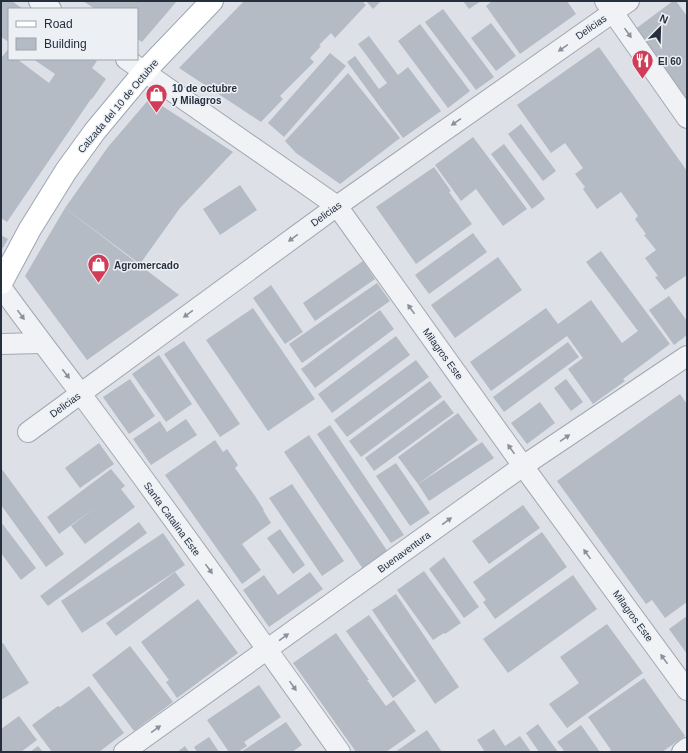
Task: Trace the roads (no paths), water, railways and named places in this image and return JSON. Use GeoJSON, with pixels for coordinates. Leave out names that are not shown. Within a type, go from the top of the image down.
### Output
{"type":"FeatureCollection","features":[{"type":"Feature","properties":{"kind":"main road","name":"Calzada del 10 de Octubre"},"geometry":{"type":"LineString","coordinates":[[1,283],[30,229],[66,171],[95,131],[145,71],[212,1]]}},
{"type":"Feature","properties":{"kind":"street"},"geometry":{"type":"LineString","coordinates":[[40,1],[50,8]]}},
{"type":"Feature","properties":{"kind":"street"},"geometry":{"type":"LineString","coordinates":[[616,5],[687,118]]}},
{"type":"Feature","properties":{"kind":"street","name":"Delicias"},"geometry":{"type":"LineString","coordinates":[[28,432],[337,206],[616,5]]}},
{"type":"Feature","properties":{"kind":"street","name":"Milagros Este"},"geometry":{"type":"LineString","coordinates":[[128,60],[337,206],[523,466],[687,690]]}},
{"type":"Feature","properties":{"kind":"street","name":"Santa Catalina Este"},"geometry":{"type":"LineString","coordinates":[[1,287],[268,649],[340,752]]}},
{"type":"Feature","properties":{"kind":"street"},"geometry":{"type":"LineString","coordinates":[[1,344],[42,343]]}},
{"type":"Feature","properties":{"kind":"street","name":"Buenaventura"},"geometry":{"type":"LineString","coordinates":[[124,752],[523,466],[687,356]]}},
{"type":"Feature","properties":{"kind":"street"},"geometry":{"type":"LineString","coordinates":[[682,752],[687,748]]}},
{"type":"Feature","properties":{"kind":"place","name":"El 60"},"geometry":{"type":"Point","coordinates":[642,80]}},
{"type":"Feature","properties":{"kind":"place","name":"10 de octubre y Milagros"},"geometry":{"type":"Point","coordinates":[157,114]}},
{"type":"Feature","properties":{"kind":"place","name":"Agromercado"},"geometry":{"type":"Point","coordinates":[99,284]}}]}
